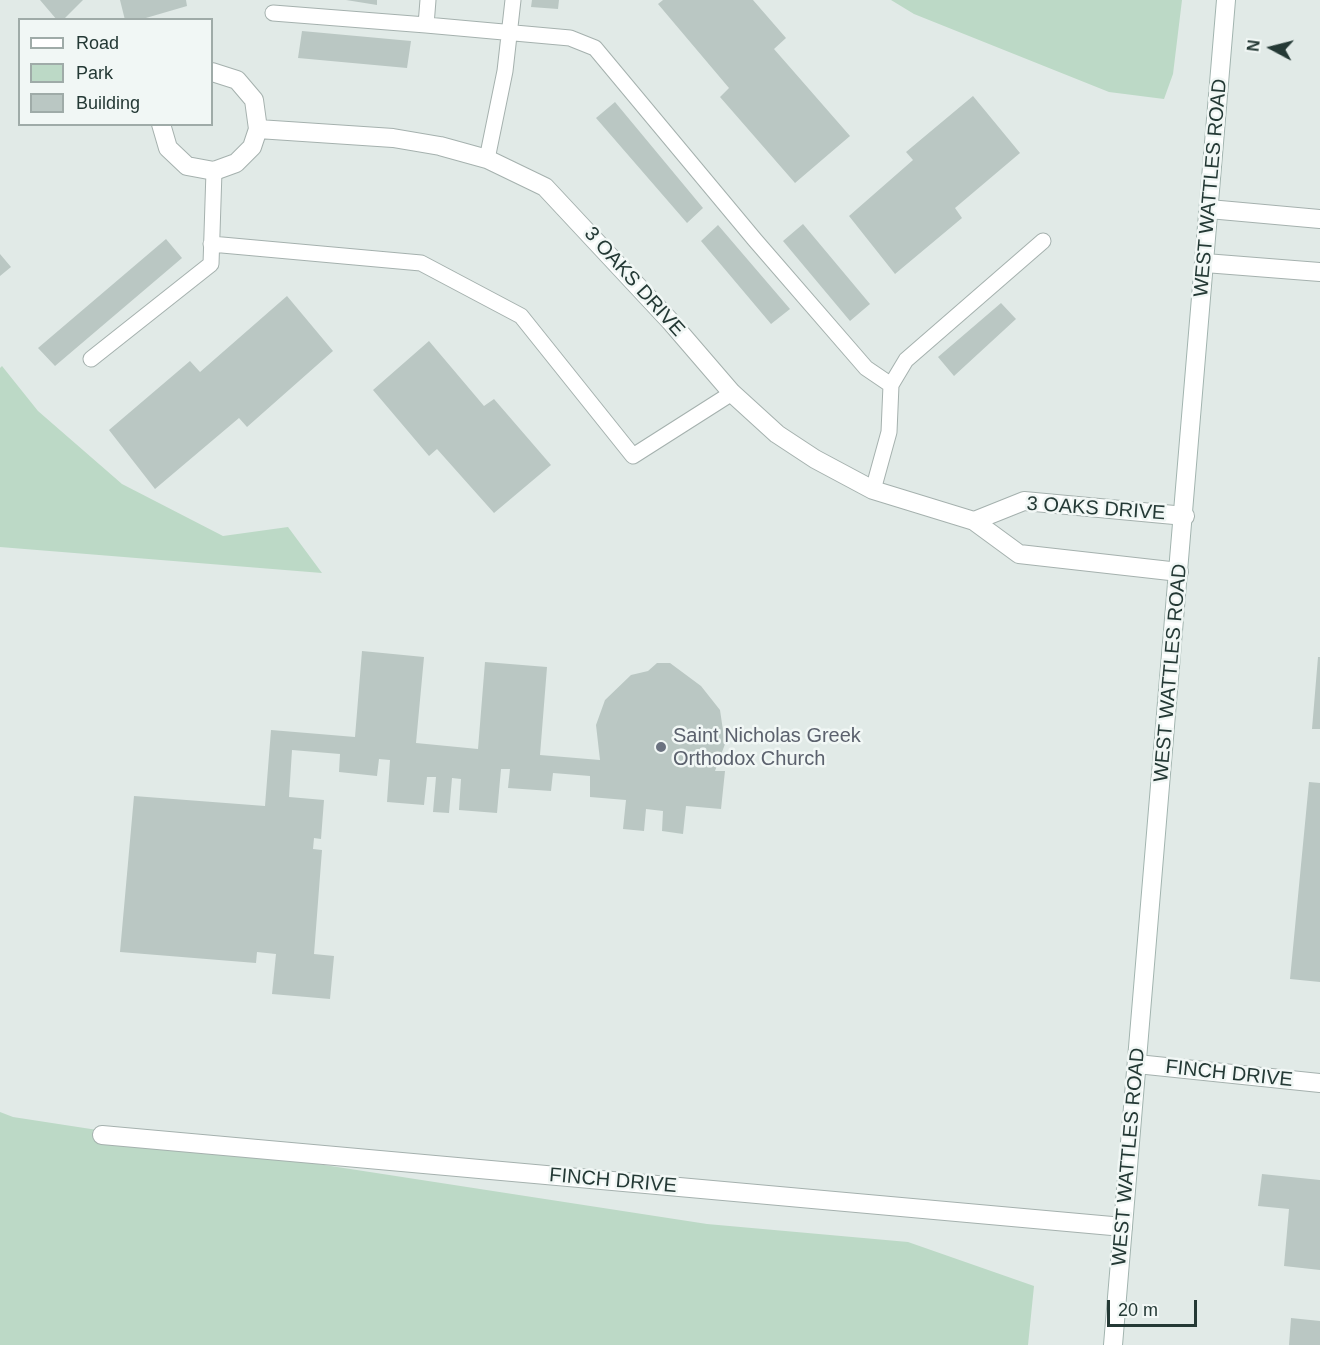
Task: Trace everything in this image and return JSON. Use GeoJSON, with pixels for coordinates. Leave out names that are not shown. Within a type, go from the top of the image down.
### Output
{"type":"FeatureCollection","features":[{"type":"Feature","properties":{"kind":"street","name":"WEST WATTLES ROAD"},"geometry":{"type":"LineString","coordinates":[[1113,1345],[1185,516],[1226,0]]}},
{"type":"Feature","properties":{"kind":"street"},"geometry":{"type":"LineString","coordinates":[[162,126],[168,148],[188,166],[214,171],[236,163],[252,147],[258,129],[254,100],[237,80],[213,72]]}},
{"type":"Feature","properties":{"kind":"street","name":"3 OAKS DRIVE"},"geometry":{"type":"LineString","coordinates":[[258,129],[393,138],[440,146],[487,159],[545,187],[670,321],[732,393],[777,434],[815,459],[873,490],[974,521],[1019,554],[1179,572]]}},
{"type":"Feature","properties":{"kind":"street"},"geometry":{"type":"LineString","coordinates":[[1209,209],[1320,219]]}},
{"type":"Feature","properties":{"kind":"street"},"geometry":{"type":"LineString","coordinates":[[1205,263],[1320,272]]}},
{"type":"Feature","properties":{"kind":"street","name":"3 OAKS DRIVE"},"geometry":{"type":"LineString","coordinates":[[974,521],[1024,501],[1185,516]]}},
{"type":"Feature","properties":{"kind":"street","name":"FINCH DRIVE"},"geometry":{"type":"LineString","coordinates":[[1137,1064],[1320,1083]]}},
{"type":"Feature","properties":{"kind":"street","name":"FINCH DRIVE"},"geometry":{"type":"LineString","coordinates":[[102,1136],[1123,1227]]}},
{"type":"Feature","properties":{"kind":"lane"},"geometry":{"type":"LineString","coordinates":[[426,25],[429,0]]}},
{"type":"Feature","properties":{"kind":"lane"},"geometry":{"type":"LineString","coordinates":[[487,159],[511,33],[513,0]]}},
{"type":"Feature","properties":{"kind":"lane"},"geometry":{"type":"LineString","coordinates":[[273,12],[570,38],[595,48],[754,240],[866,368],[891,385]]}},
{"type":"Feature","properties":{"kind":"lane"},"geometry":{"type":"LineString","coordinates":[[91,359],[211,264],[215,212],[214,171]]}},
{"type":"Feature","properties":{"kind":"lane"},"geometry":{"type":"LineString","coordinates":[[873,490],[889,432],[891,385],[906,360],[1043,241]]}},
{"type":"Feature","properties":{"kind":"lane"},"geometry":{"type":"LineString","coordinates":[[211,244],[421,263],[521,316],[633,456],[732,393]]}},
{"type":"Feature","properties":{"kind":"green space"},"geometry":{"type":"Polygon","coordinates":[[[891,0],[1182,0],[1173,74],[1164,99],[1109,92],[914,14],[891,0]]]}},
{"type":"Feature","properties":{"kind":"green space"},"geometry":{"type":"Polygon","coordinates":[[[2,366],[38,411],[122,484],[223,536],[288,527],[322,573],[0,547],[0,368],[2,366]]]}},
{"type":"Feature","properties":{"kind":"green space"},"geometry":{"type":"Polygon","coordinates":[[[0,1112],[13,1117],[707,1224],[908,1242],[1034,1286],[1028,1345],[0,1345],[0,1112]]]}},
{"type":"Feature","properties":{"kind":"building"},"geometry":{"type":"Polygon","coordinates":[[[40,0],[83,0],[65,18],[55,18],[40,0]]]}},
{"type":"Feature","properties":{"kind":"building"},"geometry":{"type":"Polygon","coordinates":[[[120,0],[186,0],[187,6],[146,18],[124,18],[120,0]]]}},
{"type":"Feature","properties":{"kind":"building"},"geometry":{"type":"Polygon","coordinates":[[[346,0],[377,0],[377,5],[346,0]]]}},
{"type":"Feature","properties":{"kind":"building"},"geometry":{"type":"Polygon","coordinates":[[[532,0],[559,0],[558,9],[531,7],[532,0]]]}},
{"type":"Feature","properties":{"kind":"building"},"geometry":{"type":"Polygon","coordinates":[[[663,0],[753,0],[786,38],[774,49],[850,136],[795,183],[720,97],[729,88],[658,4],[663,0]]]}},
{"type":"Feature","properties":{"kind":"building"},"geometry":{"type":"Polygon","coordinates":[[[302,31],[411,41],[407,68],[298,58],[302,31]]]}},
{"type":"Feature","properties":{"kind":"building"},"geometry":{"type":"Polygon","coordinates":[[[973,96],[1020,153],[955,208],[962,218],[895,274],[849,216],[913,160],[906,152],[973,96]]]}},
{"type":"Feature","properties":{"kind":"building"},"geometry":{"type":"Polygon","coordinates":[[[615,102],[703,208],[687,223],[596,118],[615,102]]]}},
{"type":"Feature","properties":{"kind":"building"},"geometry":{"type":"Polygon","coordinates":[[[803,224],[870,304],[850,321],[783,241],[803,224]]]}},
{"type":"Feature","properties":{"kind":"building"},"geometry":{"type":"Polygon","coordinates":[[[718,225],[790,309],[771,324],[701,241],[718,225]]]}},
{"type":"Feature","properties":{"kind":"building"},"geometry":{"type":"Polygon","coordinates":[[[166,239],[182,258],[55,366],[38,348],[166,239]]]}},
{"type":"Feature","properties":{"kind":"building"},"geometry":{"type":"Polygon","coordinates":[[[0,254],[11,267],[0,276],[0,254]]]}},
{"type":"Feature","properties":{"kind":"building"},"geometry":{"type":"Polygon","coordinates":[[[287,296],[333,351],[247,427],[239,418],[155,489],[109,430],[190,361],[200,372],[287,296]]]}},
{"type":"Feature","properties":{"kind":"building"},"geometry":{"type":"Polygon","coordinates":[[[1001,303],[1016,319],[954,376],[938,357],[1001,303]]]}},
{"type":"Feature","properties":{"kind":"building"},"geometry":{"type":"Polygon","coordinates":[[[429,341],[484,406],[494,399],[551,465],[494,513],[437,449],[429,456],[373,390],[429,341]]]}},
{"type":"Feature","properties":{"kind":"building"},"geometry":{"type":"Polygon","coordinates":[[[362,651],[424,657],[416,743],[478,749],[485,662],[547,667],[540,755],[600,760],[596,725],[605,700],[631,675],[648,671],[657,663],[670,663],[701,686],[720,710],[725,744],[715,771],[725,771],[721,809],[686,806],[683,834],[662,831],[663,811],[646,809],[644,831],[623,829],[626,800],[590,797],[590,776],[553,773],[551,791],[508,788],[510,769],[501,769],[497,813],[459,810],[461,779],[452,778],[449,813],[433,812],[436,777],[427,777],[424,805],[387,802],[390,760],[379,759],[377,776],[339,772],[340,754],[292,750],[289,797],[324,800],[321,839],[314,838],[313,849],[322,850],[314,954],[334,956],[330,999],[272,994],[276,954],[257,952],[256,963],[120,952],[134,796],[265,806],[271,730],[355,737],[362,651]]]}},
{"type":"Feature","properties":{"kind":"building"},"geometry":{"type":"Polygon","coordinates":[[[1318,657],[1320,657],[1320,729],[1312,729],[1318,657]]]}},
{"type":"Feature","properties":{"kind":"building"},"geometry":{"type":"Polygon","coordinates":[[[1309,782],[1320,783],[1320,982],[1290,979],[1309,782]]]}},
{"type":"Feature","properties":{"kind":"building"},"geometry":{"type":"Polygon","coordinates":[[[1262,1174],[1320,1180],[1320,1270],[1284,1266],[1289,1209],[1258,1206],[1262,1174]]]}},
{"type":"Feature","properties":{"kind":"building"},"geometry":{"type":"Polygon","coordinates":[[[1291,1318],[1320,1321],[1320,1345],[1289,1345],[1291,1318]]]}},
{"type":"Feature","properties":{"kind":"place","name":"Saint Nicholas Greek Orthodox Church"},"geometry":{"type":"Point","coordinates":[661,747]}}]}
